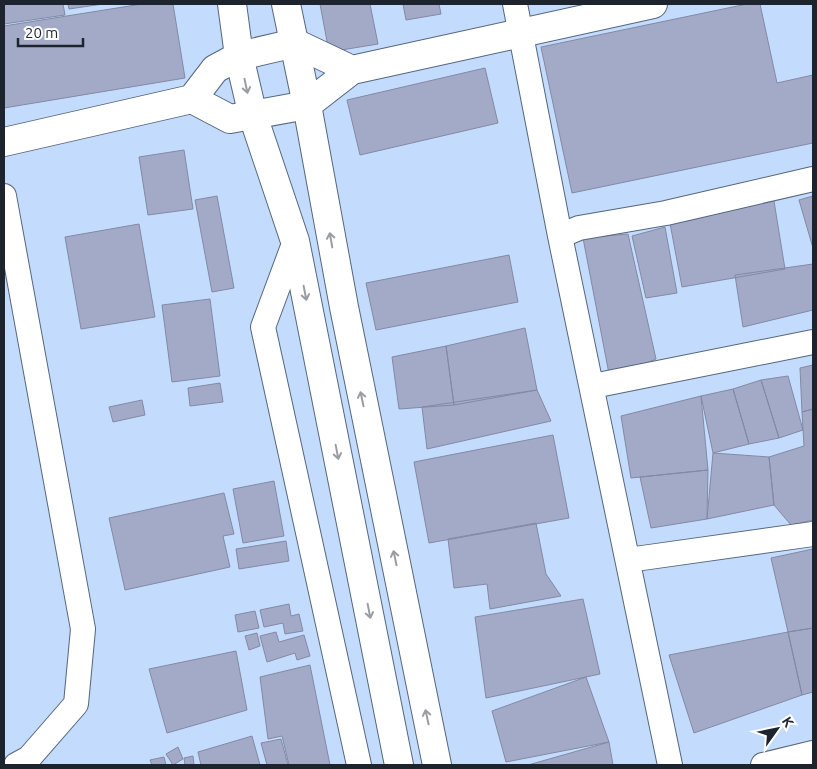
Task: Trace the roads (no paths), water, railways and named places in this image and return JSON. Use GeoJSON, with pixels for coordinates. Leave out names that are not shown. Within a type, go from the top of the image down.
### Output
{"type":"FeatureCollection","features":[{"type":"Feature","properties":{"kind":"main road"},"geometry":{"type":"LineString","coordinates":[[232,4],[239,56],[252,116],[295,241],[399,765]]}},
{"type":"Feature","properties":{"kind":"main road"},"geometry":{"type":"LineString","coordinates":[[286,4],[307,105],[344,307],[437,765]]}},
{"type":"Feature","properties":{"kind":"main road"},"geometry":{"type":"LineString","coordinates":[[4,142],[192,99],[230,119],[307,105],[352,70],[653,4]]}},
{"type":"Feature","properties":{"kind":"main road"},"geometry":{"type":"LineString","coordinates":[[192,99],[214,69],[239,56],[295,44],[352,70]]}},
{"type":"Feature","properties":{"kind":"street"},"geometry":{"type":"LineString","coordinates":[[515,4],[560,236],[670,765]]}},
{"type":"Feature","properties":{"kind":"street"},"geometry":{"type":"LineString","coordinates":[[560,236],[579,228],[666,212],[813,180]]}},
{"type":"Feature","properties":{"kind":"street"},"geometry":{"type":"LineString","coordinates":[[4,196],[84,629],[76,704],[29,758],[16,765]]}},
{"type":"Feature","properties":{"kind":"street"},"geometry":{"type":"LineString","coordinates":[[295,241],[263,327],[359,765]]}},
{"type":"Feature","properties":{"kind":"street"},"geometry":{"type":"LineString","coordinates":[[592,386],[813,342]]}},
{"type":"Feature","properties":{"kind":"street"},"geometry":{"type":"LineString","coordinates":[[628,560],[813,534]]}},
{"type":"Feature","properties":{"kind":"street"},"geometry":{"type":"LineString","coordinates":[[763,765],[813,753]]}}]}
